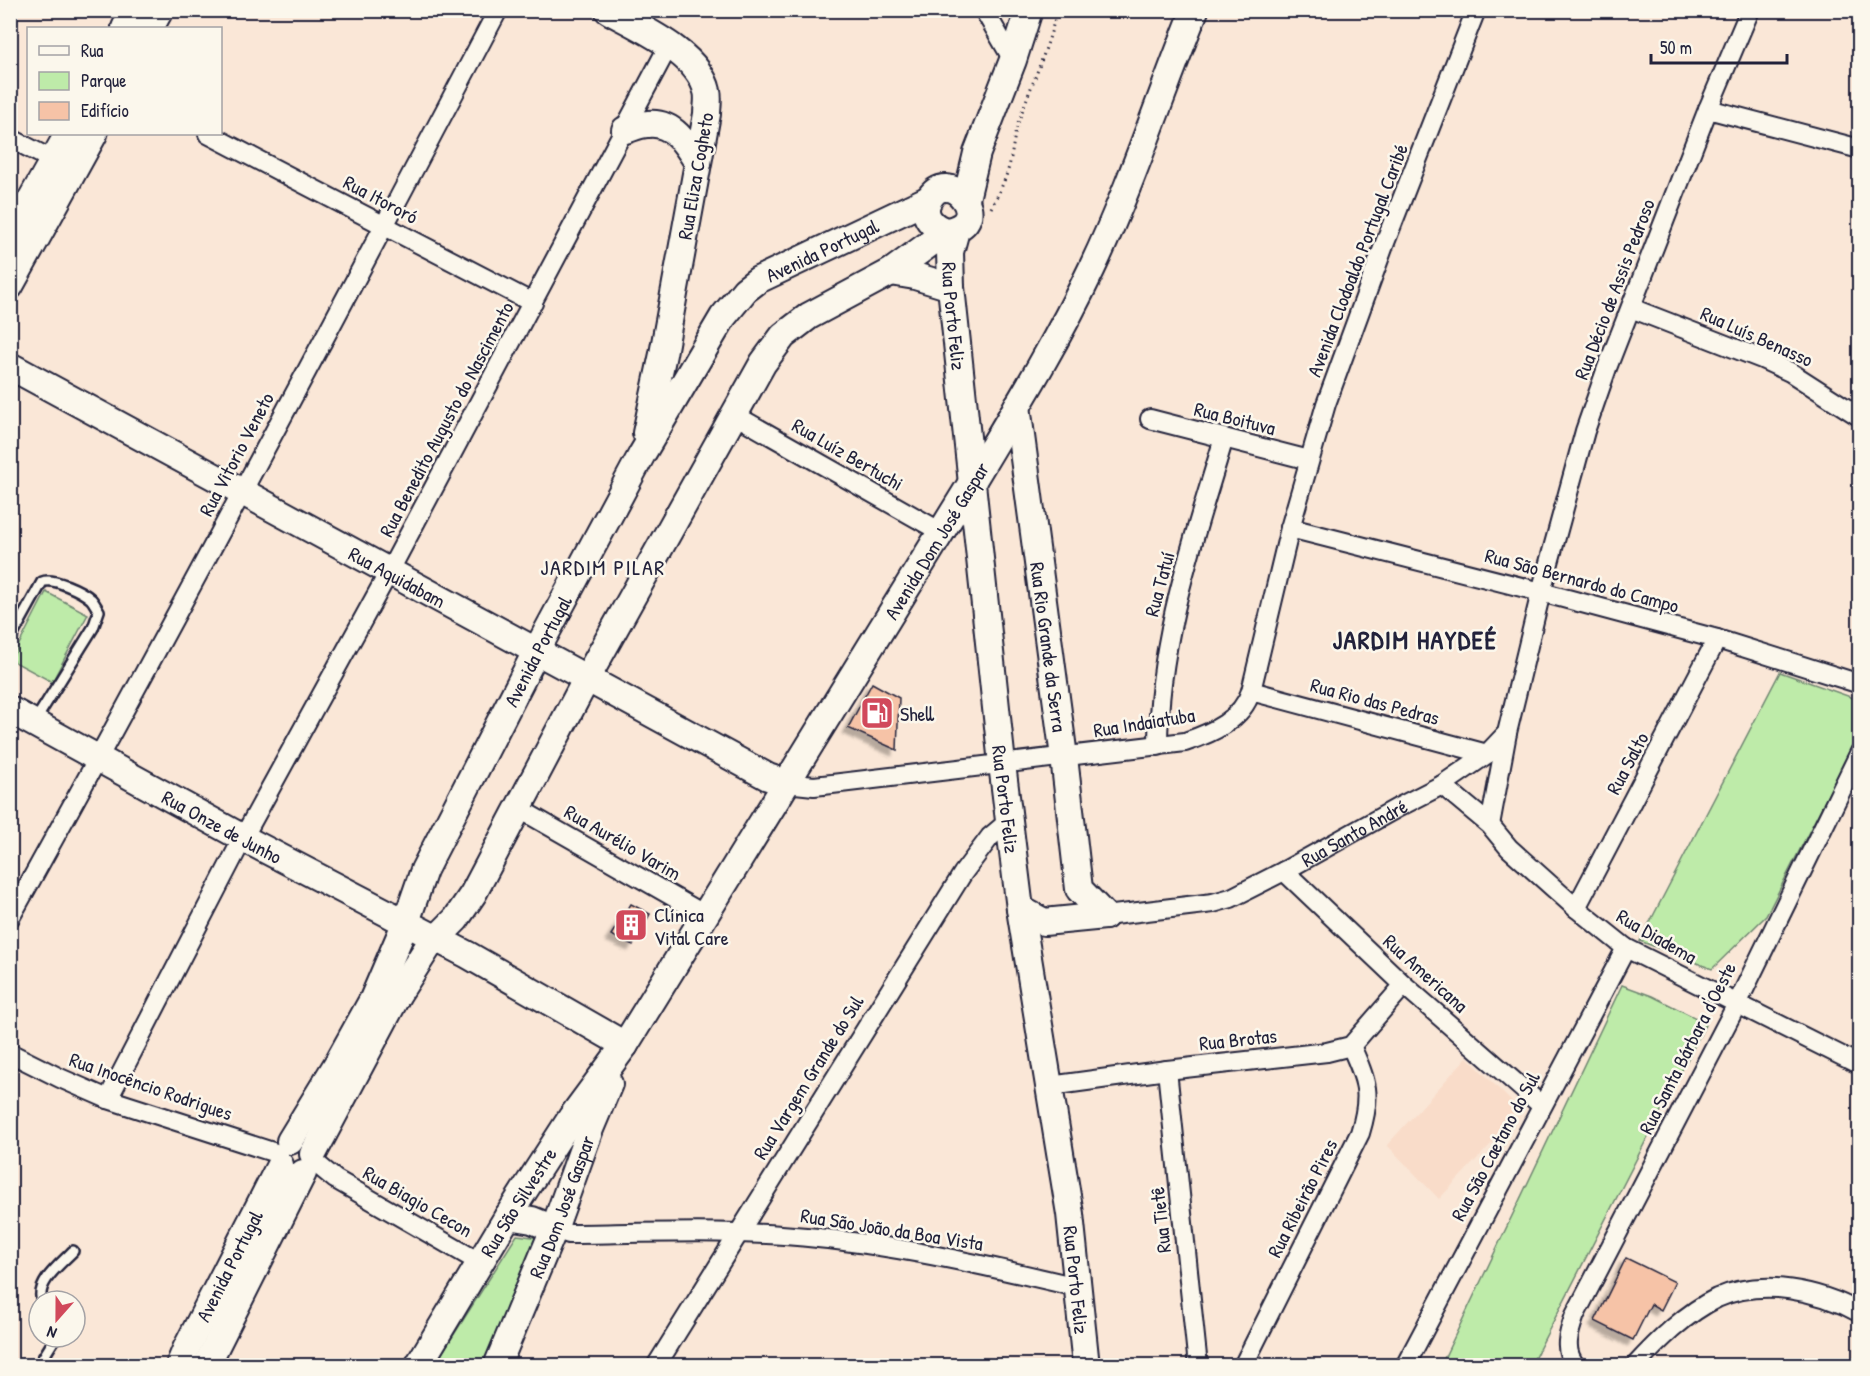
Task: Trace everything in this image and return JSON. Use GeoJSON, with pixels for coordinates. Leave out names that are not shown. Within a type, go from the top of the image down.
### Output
{"type":"FeatureCollection","features":[{"type":"Feature","properties":{"kind":"street"},"geometry":{"type":"LineString","coordinates":[[125,27],[134,10]]}},
{"type":"Feature","properties":{"kind":"street"},"geometry":{"type":"LineString","coordinates":[[151,27],[160,10]]}},
{"type":"Feature","properties":{"kind":"street","name":"Rua Vitorio Veneto"},"geometry":{"type":"LineString","coordinates":[[10,918],[241,493],[498,10]]}},
{"type":"Feature","properties":{"kind":"street","name":"Rua Eliza Cogheto"},"geometry":{"type":"LineString","coordinates":[[608,10],[669,45],[697,71],[707,91],[707,114],[663,354],[642,454]]}},
{"type":"Feature","properties":{"kind":"street"},"geometry":{"type":"LineString","coordinates":[[984,10],[1013,60]]}},
{"type":"Feature","properties":{"kind":"street","name":"Avenida Portugal"},"geometry":{"type":"LineString","coordinates":[[966,199],[977,153],[1013,60],[1029,10]]}},
{"type":"Feature","properties":{"kind":"street","name":"Avenida Dom José Gaspar"},"geometry":{"type":"LineString","coordinates":[[625,1045],[1017,406],[1092,268],[1195,10]]}},
{"type":"Feature","properties":{"kind":"street","name":"Avenida Clodoaldo Portugal Caribé"},"geometry":{"type":"LineString","coordinates":[[1290,528],[1342,359],[1476,10]]}},
{"type":"Feature","properties":{"kind":"street","name":"Rua Décio de Assis Pedroso"},"geometry":{"type":"LineString","coordinates":[[1541,592],[1585,431],[1708,109],[1750,10]]}},
{"type":"Feature","properties":{"kind":"street","name":"Rua Benedito Augusto do Nascimento"},"geometry":{"type":"LineString","coordinates":[[108,1099],[243,838],[389,572],[669,45]]}},
{"type":"Feature","properties":{"kind":"street"},"geometry":{"type":"LineString","coordinates":[[1708,109],[1860,149]]}},
{"type":"Feature","properties":{"kind":"street"},"geometry":{"type":"LineString","coordinates":[[625,130],[648,123],[660,124],[684,140],[698,163]]}},
{"type":"Feature","properties":{"kind":"street"},"geometry":{"type":"LineString","coordinates":[[10,286],[63,166],[68,135]]}},
{"type":"Feature","properties":{"kind":"street"},"geometry":{"type":"LineString","coordinates":[[10,237],[63,166],[93,135]]}},
{"type":"Feature","properties":{"kind":"street","name":"Rua Itororó"},"geometry":{"type":"LineString","coordinates":[[210,135],[533,303]]}},
{"type":"Feature","properties":{"kind":"street"},"geometry":{"type":"LineString","coordinates":[[10,138],[63,166]]}},
{"type":"Feature","properties":{"kind":"street","name":"Avenida Portugal"},"geometry":{"type":"LineString","coordinates":[[206,1365],[298,1159],[373,999],[406,922],[424,870],[537,650],[642,454],[723,317],[745,290],[758,280],[936,194],[977,153]]}},
{"type":"Feature","properties":{"kind":"street"},"geometry":{"type":"LineString","coordinates":[[952,189],[960,192],[966,199],[969,208],[968,216],[963,224],[952,230],[939,229],[931,224],[926,207],[936,194],[952,189]]}},
{"type":"Feature","properties":{"kind":"street","name":"Avenida Portugal"},"geometry":{"type":"LineString","coordinates":[[179,1365],[186,1349],[298,1159],[398,994],[428,947],[464,908],[587,678],[763,363],[783,336],[809,316],[891,272],[952,230]]}},
{"type":"Feature","properties":{"kind":"street","name":"Rua Porto Feliz"},"geometry":{"type":"LineString","coordinates":[[952,230],[951,287],[1002,764],[1020,909],[1070,1214],[1086,1365]]}},
{"type":"Feature","properties":{"kind":"street"},"geometry":{"type":"LineString","coordinates":[[891,272],[915,276],[951,287]]}},
{"type":"Feature","properties":{"kind":"street","name":"Rua Luís Benasso"},"geometry":{"type":"LineString","coordinates":[[1631,308],[1790,372],[1860,417]]}},
{"type":"Feature","properties":{"kind":"street"},"geometry":{"type":"LineString","coordinates":[[663,354],[677,372],[686,379]]}},
{"type":"Feature","properties":{"kind":"street","name":"Rua Aquidabam"},"geometry":{"type":"LineString","coordinates":[[10,366],[768,777],[786,783]]}},
{"type":"Feature","properties":{"kind":"street","name":"Rua Rio Grande da Serra"},"geometry":{"type":"LineString","coordinates":[[1017,406],[1064,757],[1079,889]]}},
{"type":"Feature","properties":{"kind":"street","name":"Rua Luíz Bertuchi"},"geometry":{"type":"LineString","coordinates":[[733,414],[941,532]]}},
{"type":"Feature","properties":{"kind":"street","name":"Rua Boituva"},"geometry":{"type":"LineString","coordinates":[[1150,419],[1310,460]]}},
{"type":"Feature","properties":{"kind":"street","name":"Rua Tatuí"},"geometry":{"type":"LineString","coordinates":[[1158,746],[1160,688],[1178,591],[1224,438]]}},
{"type":"Feature","properties":{"kind":"street","name":"Rua São Bernardo do Campo"},"geometry":{"type":"LineString","coordinates":[[1290,528],[1717,639],[1860,684]]}},
{"type":"Feature","properties":{"kind":"street","name":"Rua Indaiatuba"},"geometry":{"type":"LineString","coordinates":[[786,783],[814,786],[1158,746],[1205,736],[1239,713],[1248,701],[1290,528]]}},
{"type":"Feature","properties":{"kind":"street"},"geometry":{"type":"LineString","coordinates":[[1490,825],[1507,733],[1541,592]]}},
{"type":"Feature","properties":{"kind":"street","name":"Rua Salto"},"geometry":{"type":"LineString","coordinates":[[1576,908],[1717,639]]}},
{"type":"Feature","properties":{"kind":"street","name":"Rua Rio das Pedras"},"geometry":{"type":"LineString","coordinates":[[1251,691],[1487,754]]}},
{"type":"Feature","properties":{"kind":"street","name":"Rua Onze de Junho"},"geometry":{"type":"LineString","coordinates":[[10,710],[243,838],[436,938],[625,1045]]}},
{"type":"Feature","properties":{"kind":"street","name":"Rua Santo André"},"geometry":{"type":"LineString","coordinates":[[1050,921],[1213,903],[1231,898],[1442,785],[1487,754],[1507,733]]}},
{"type":"Feature","properties":{"kind":"street","name":"Rua Santa Bárbara d'Oeste"},"geometry":{"type":"LineString","coordinates":[[1576,1365],[1567,1347],[1568,1333],[1575,1315],[1737,1004],[1860,752]]}},
{"type":"Feature","properties":{"kind":"street","name":"Rua Diadema"},"geometry":{"type":"LineString","coordinates":[[1442,785],[1490,825],[1509,848],[1576,908],[1626,948],[1860,1065]]}},
{"type":"Feature","properties":{"kind":"street","name":"Rua Aurélio Varim"},"geometry":{"type":"LineString","coordinates":[[518,808],[705,915]]}},
{"type":"Feature","properties":{"kind":"street","name":"Rua Vargem Grande do Sul"},"geometry":{"type":"LineString","coordinates":[[656,1365],[968,866],[990,837],[1009,820]]}},
{"type":"Feature","properties":{"kind":"street","name":"Rua Americana"},"geometry":{"type":"LineString","coordinates":[[1284,871],[1404,985],[1541,1105]]}},
{"type":"Feature","properties":{"kind":"street"},"geometry":{"type":"LineString","coordinates":[[1027,954],[1050,921],[1079,889],[1105,916]]}},
{"type":"Feature","properties":{"kind":"street"},"geometry":{"type":"LineString","coordinates":[[1020,909],[1050,921]]}},
{"type":"Feature","properties":{"kind":"street","name":"Rua São Caetano do Sul"},"geometry":{"type":"LineString","coordinates":[[1405,1365],[1626,948]]}},
{"type":"Feature","properties":{"kind":"street"},"geometry":{"type":"LineString","coordinates":[[1351,1046],[1404,985]]}},
{"type":"Feature","properties":{"kind":"street","name":"Rua São Silvestre"},"geometry":{"type":"LineString","coordinates":[[418,1365],[479,1262],[571,1118],[625,1045]]}},
{"type":"Feature","properties":{"kind":"street","name":"Rua Dom José Gaspar"},"geometry":{"type":"LineString","coordinates":[[497,1365],[554,1229],[590,1129],[625,1045]]}},
{"type":"Feature","properties":{"kind":"street","name":"Rua Brotas"},"geometry":{"type":"LineString","coordinates":[[1050,1086],[1327,1052],[1351,1046]]}},
{"type":"Feature","properties":{"kind":"street","name":"Rua Ribeirão Pires"},"geometry":{"type":"LineString","coordinates":[[1243,1365],[1360,1133],[1367,1111],[1368,1092],[1365,1076],[1351,1046]]}},
{"type":"Feature","properties":{"kind":"street","name":"Rua Inocêncio Rodrigues"},"geometry":{"type":"LineString","coordinates":[[10,1053],[108,1099],[298,1159]]}},
{"type":"Feature","properties":{"kind":"street","name":"Rua Tietê"},"geometry":{"type":"LineString","coordinates":[[1167,1070],[1198,1365]]}},
{"type":"Feature","properties":{"kind":"street","name":"Rua Biagio Cecon"},"geometry":{"type":"LineString","coordinates":[[298,1159],[479,1262]]}},
{"type":"Feature","properties":{"kind":"street"},"geometry":{"type":"LineString","coordinates":[[508,1216],[532,1220],[554,1229]]}},
{"type":"Feature","properties":{"kind":"street","name":"Rua São João da Boa Vista"},"geometry":{"type":"LineString","coordinates":[[554,1229],[569,1234],[740,1232],[817,1238],[877,1245],[1077,1287]]}},
{"type":"Feature","properties":{"kind":"street"},"geometry":{"type":"LineString","coordinates":[[1635,1365],[1670,1331],[1694,1313],[1717,1298],[1750,1288],[1796,1290],[1840,1302],[1860,1304]]}},
{"type":"Feature","properties":{"kind":"street"},"geometry":{"type":"LineString","coordinates":[[1840,1302],[1860,1313]]}},
{"type":"Feature","properties":{"kind":"lane"},"geometry":{"type":"LineString","coordinates":[[10,640],[42,582],[47,580],[55,580],[91,599],[99,611],[93,628],[34,723]]}},
{"type":"Feature","properties":{"kind":"lane"},"geometry":{"type":"LineString","coordinates":[[42,1289],[43,1284],[73,1251]]}},
{"type":"Feature","properties":{"kind":"lane"},"geometry":{"type":"LineString","coordinates":[[38,1365],[48,1349]]}},
{"type":"Feature","properties":{"kind":"path"},"geometry":{"type":"LineString","coordinates":[[987,215],[1009,168],[1012,144],[1019,120],[1047,49],[1057,10]]}},
{"type":"Feature","properties":{"kind":"shaded area"},"geometry":{"type":"Polygon","coordinates":[[[1467,1057],[1515,1105],[1510,1124],[1439,1199],[1387,1145],[1467,1057]]]}},
{"type":"Feature","properties":{"kind":"green space"},"geometry":{"type":"Polygon","coordinates":[[[46,592],[88,614],[52,682],[11,660],[46,592]]]}},
{"type":"Feature","properties":{"kind":"green space"},"geometry":{"type":"Polygon","coordinates":[[[1780,672],[1859,700],[1859,734],[1766,916],[1712,969],[1640,941],[1780,672]]]}},
{"type":"Feature","properties":{"kind":"green space"},"geometry":{"type":"Polygon","coordinates":[[[1622,985],[1652,996],[1706,1023],[1531,1365],[1441,1365],[1622,985]]]}},
{"type":"Feature","properties":{"kind":"green space"},"geometry":{"type":"Polygon","coordinates":[[[517,1235],[540,1238],[487,1365],[434,1366],[517,1235]]]}},
{"type":"Feature","properties":{"kind":"building","name":"Shell"},"geometry":{"type":"Polygon","coordinates":[[[872,683],[899,698],[897,750],[848,728],[872,683]]]}},
{"type":"Feature","properties":{"kind":"building","name":"Clínica Vital Care"},"geometry":{"type":"Polygon","coordinates":[[[631,904],[650,914],[633,945],[611,935],[631,904]]]}},
{"type":"Feature","properties":{"kind":"building"},"geometry":{"type":"Polygon","coordinates":[[[1626,1258],[1675,1282],[1661,1310],[1651,1304],[1633,1340],[1595,1321],[1626,1258]]]}},
{"type":"Feature","properties":{"kind":"place","name":"Shell"},"geometry":{"type":"Point","coordinates":[877,713]}},
{"type":"Feature","properties":{"kind":"place","name":"Clínica Vital Care"},"geometry":{"type":"Point","coordinates":[631,925]}},
{"type":"Feature","properties":{"kind":"district","name":"JARDIM PILAR"},"geometry":{"type":"Point","coordinates":[603,567]}},
{"type":"Feature","properties":{"kind":"district","name":"JARDIM HAYDEÉ"},"geometry":{"type":"Point","coordinates":[1415,639]}}]}
